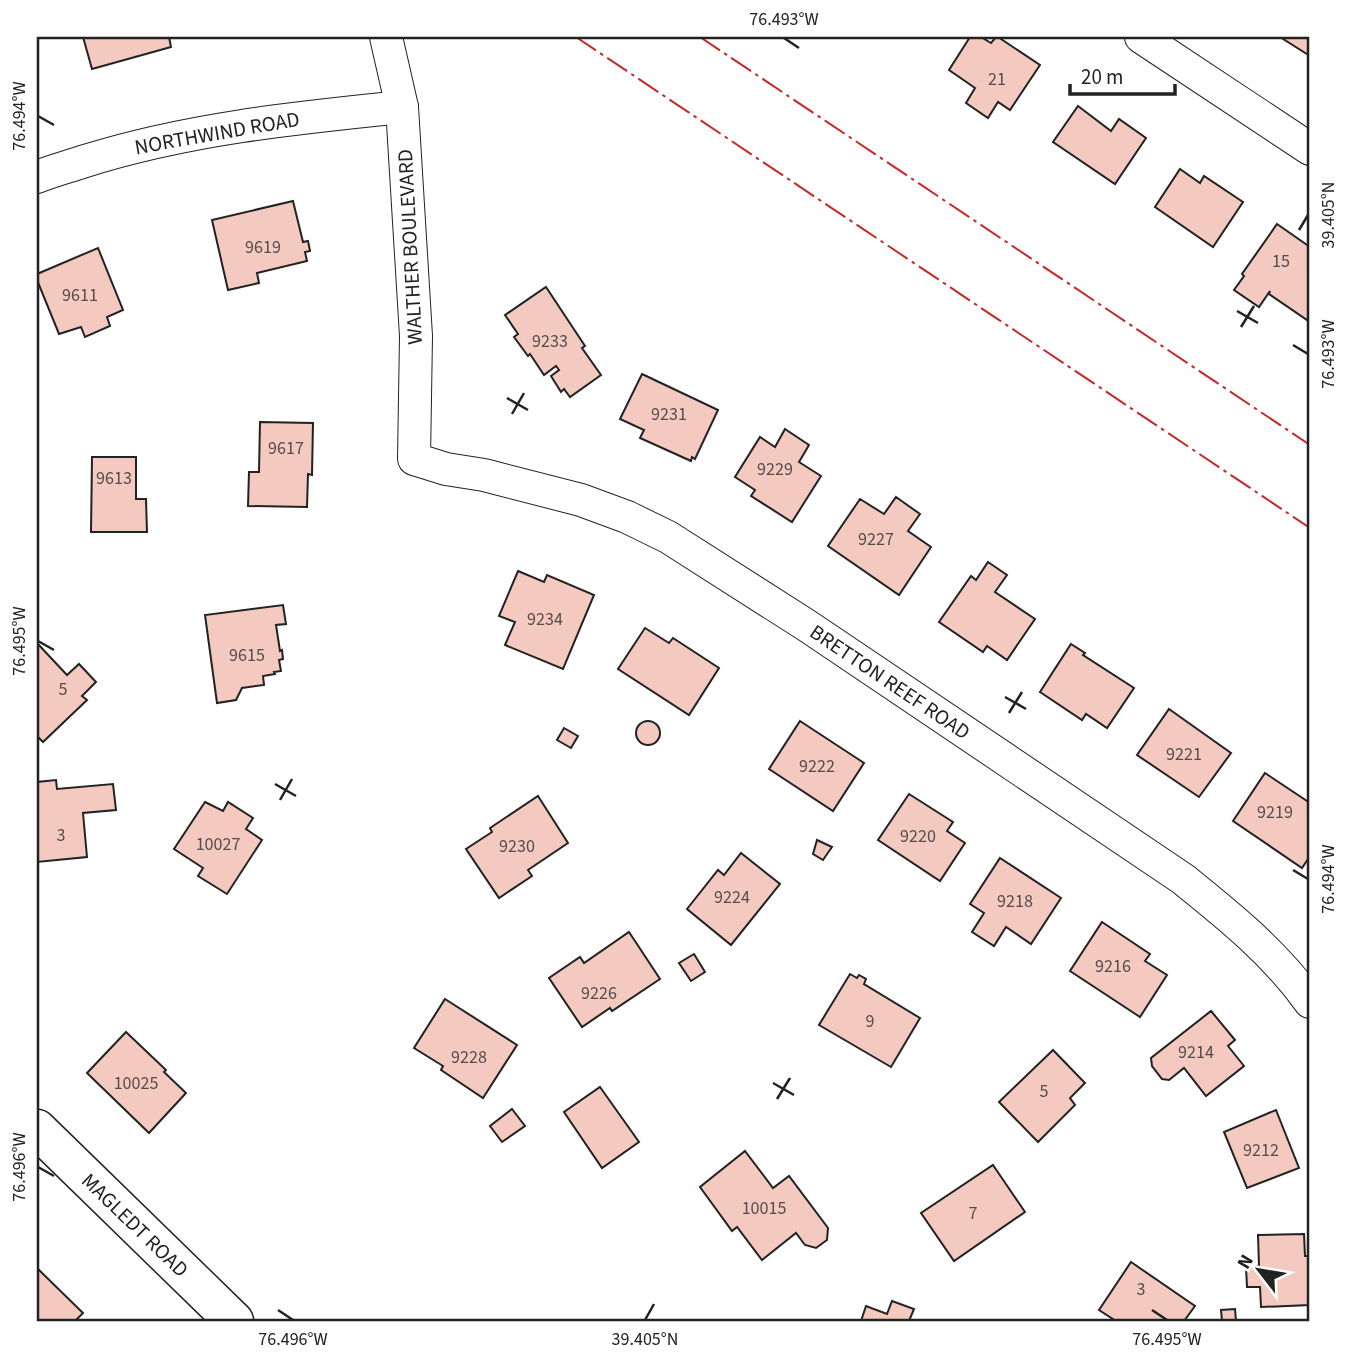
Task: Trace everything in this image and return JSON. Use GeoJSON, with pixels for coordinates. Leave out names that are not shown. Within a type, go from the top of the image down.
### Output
{"type":"FeatureCollection","features":[{"type":"Feature","properties":{"kind":"street","name":"WALTHER BOULEVARD"},"geometry":{"type":"LineString","coordinates":[[386,37],[402,107],[416,336],[414,458]]}},
{"type":"Feature","properties":{"kind":"street"},"geometry":{"type":"LineString","coordinates":[[1141,37],[1310,149]]}},
{"type":"Feature","properties":{"kind":"street","name":"NORTHWIND ROAD"},"geometry":{"type":"LineString","coordinates":[[37,177],[149,143],[200,132],[287,119],[402,107]]}},
{"type":"Feature","properties":{"kind":"street","name":"BRETTON REEF ROAD"},"geometry":{"type":"LineString","coordinates":[[414,458],[446,469],[484,475],[581,500],[627,517],[667,537],[806,625],[1183,878],[1271,955],[1310,1002]]}},
{"type":"Feature","properties":{"kind":"street","name":"MAGLEDT ROAD"},"geometry":{"type":"LineString","coordinates":[[41,1143],[234,1321]]}},
{"type":"Feature","properties":{"kind":"building"},"geometry":{"type":"Polygon","coordinates":[[[83,37],[169,37],[171,47],[92,69],[83,37]]]}},
{"type":"Feature","properties":{"kind":"building"},"geometry":{"type":"Polygon","coordinates":[[[970,37],[981,37],[991,43],[998,37],[1040,65],[1010,110],[998,102],[988,118],[966,103],[975,88],[949,70],[970,37]]]}},
{"type":"Feature","properties":{"kind":"building"},"geometry":{"type":"Polygon","coordinates":[[[1280,37],[1310,37],[1310,56],[1280,37]]]}},
{"type":"Feature","properties":{"kind":"building"},"geometry":{"type":"Polygon","coordinates":[[[1078,106],[1111,131],[1119,119],[1146,138],[1115,184],[1053,142],[1078,106]]]}},
{"type":"Feature","properties":{"kind":"building"},"geometry":{"type":"Polygon","coordinates":[[[1180,169],[1200,183],[1204,176],[1243,202],[1213,247],[1155,207],[1180,169]]]}},
{"type":"Feature","properties":{"kind":"building"},"geometry":{"type":"Polygon","coordinates":[[[293,201],[303,242],[308,241],[310,251],[305,252],[307,261],[257,273],[259,283],[228,290],[212,220],[293,201]]]}},
{"type":"Feature","properties":{"kind":"building"},"geometry":{"type":"Polygon","coordinates":[[[1277,224],[1310,247],[1310,322],[1269,294],[1270,291],[1259,307],[1234,290],[1277,224]]]}},
{"type":"Feature","properties":{"kind":"building"},"geometry":{"type":"Polygon","coordinates":[[[98,248],[123,310],[107,317],[110,326],[85,337],[81,327],[59,334],[37,274],[98,248]]]}},
{"type":"Feature","properties":{"kind":"building"},"geometry":{"type":"Polygon","coordinates":[[[546,287],[601,375],[570,397],[564,389],[561,392],[551,376],[559,370],[556,366],[544,375],[514,337],[518,334],[505,315],[546,287]]]}},
{"type":"Feature","properties":{"kind":"building"},"geometry":{"type":"Polygon","coordinates":[[[642,374],[718,410],[695,459],[692,457],[691,461],[640,438],[644,430],[620,419],[642,374]]]}},
{"type":"Feature","properties":{"kind":"building"},"geometry":{"type":"Polygon","coordinates":[[[260,422],[313,423],[312,475],[308,474],[307,507],[248,506],[249,472],[259,472],[260,422]]]}},
{"type":"Feature","properties":{"kind":"building"},"geometry":{"type":"Polygon","coordinates":[[[785,429],[809,445],[799,462],[821,476],[792,522],[751,496],[755,490],[735,477],[760,437],[775,447],[785,429]]]}},
{"type":"Feature","properties":{"kind":"building"},"geometry":{"type":"Polygon","coordinates":[[[92,457],[136,457],[136,499],[146,499],[147,532],[91,532],[92,457]]]}},
{"type":"Feature","properties":{"kind":"building"},"geometry":{"type":"Polygon","coordinates":[[[896,497],[920,514],[908,531],[931,547],[899,595],[828,546],[860,499],[884,514],[896,497]]]}},
{"type":"Feature","properties":{"kind":"building"},"geometry":{"type":"Polygon","coordinates":[[[988,562],[1007,575],[995,592],[1035,619],[1007,660],[987,646],[983,652],[939,622],[971,576],[976,580],[988,562]]]}},
{"type":"Feature","properties":{"kind":"building"},"geometry":{"type":"Polygon","coordinates":[[[518,571],[544,582],[547,575],[594,595],[563,669],[505,645],[515,622],[499,616],[518,571]]]}},
{"type":"Feature","properties":{"kind":"building"},"geometry":{"type":"Polygon","coordinates":[[[283,605],[286,624],[276,625],[283,659],[279,660],[281,671],[263,676],[264,685],[242,688],[236,700],[217,703],[205,615],[283,605]]]}},
{"type":"Feature","properties":{"kind":"building"},"geometry":{"type":"Polygon","coordinates":[[[645,628],[669,643],[673,638],[719,668],[689,715],[618,669],[645,628]]]}},
{"type":"Feature","properties":{"kind":"building"},"geometry":{"type":"Polygon","coordinates":[[[37,643],[67,675],[79,664],[96,682],[82,696],[87,700],[43,742],[37,736],[37,643]]]}},
{"type":"Feature","properties":{"kind":"building"},"geometry":{"type":"Polygon","coordinates":[[[1071,644],[1085,653],[1083,655],[1134,688],[1107,728],[1086,714],[1082,720],[1040,692],[1071,644]]]}},
{"type":"Feature","properties":{"kind":"building"},"geometry":{"type":"Polygon","coordinates":[[[1169,709],[1231,753],[1199,797],[1137,755],[1169,709]]]}},
{"type":"Feature","properties":{"kind":"building"},"geometry":{"type":"Polygon","coordinates":[[[648,721],[656,725],[660,733],[656,741],[648,745],[640,741],[636,733],[640,725],[648,721]]]}},
{"type":"Feature","properties":{"kind":"building"},"geometry":{"type":"Polygon","coordinates":[[[800,721],[864,763],[833,811],[769,769],[800,721]]]}},
{"type":"Feature","properties":{"kind":"building"},"geometry":{"type":"Polygon","coordinates":[[[564,728],[578,736],[571,748],[557,740],[564,728]]]}},
{"type":"Feature","properties":{"kind":"building"},"geometry":{"type":"Polygon","coordinates":[[[1265,773],[1310,803],[1310,856],[1302,868],[1233,821],[1265,773]]]}},
{"type":"Feature","properties":{"kind":"building"},"geometry":{"type":"Polygon","coordinates":[[[56,780],[57,789],[113,784],[116,810],[83,813],[87,857],[37,862],[37,782],[56,780]]]}},
{"type":"Feature","properties":{"kind":"building"},"geometry":{"type":"Polygon","coordinates":[[[909,794],[953,822],[947,831],[965,843],[940,881],[878,840],[909,794]]]}},
{"type":"Feature","properties":{"kind":"building"},"geometry":{"type":"Polygon","coordinates":[[[538,796],[568,843],[528,870],[532,876],[499,898],[466,849],[492,832],[490,828],[538,796]]]}},
{"type":"Feature","properties":{"kind":"building"},"geometry":{"type":"Polygon","coordinates":[[[205,802],[223,811],[228,802],[253,818],[246,829],[262,840],[227,894],[198,876],[203,868],[174,849],[205,802]]]}},
{"type":"Feature","properties":{"kind":"building"},"geometry":{"type":"Polygon","coordinates":[[[817,840],[832,847],[823,860],[813,854],[817,840]]]}},
{"type":"Feature","properties":{"kind":"building"},"geometry":{"type":"Polygon","coordinates":[[[741,853],[780,884],[731,945],[687,909],[718,870],[724,875],[741,853]]]}},
{"type":"Feature","properties":{"kind":"building"},"geometry":{"type":"Polygon","coordinates":[[[1000,858],[1061,898],[1031,944],[1006,927],[994,946],[972,932],[984,913],[970,904],[1000,858]]]}},
{"type":"Feature","properties":{"kind":"building"},"geometry":{"type":"Polygon","coordinates":[[[1102,922],[1150,954],[1145,961],[1167,975],[1140,1017],[1070,971],[1102,922]]]}},
{"type":"Feature","properties":{"kind":"building"},"geometry":{"type":"Polygon","coordinates":[[[629,932],[660,979],[582,1027],[549,978],[580,957],[584,963],[629,932]]]}},
{"type":"Feature","properties":{"kind":"building"},"geometry":{"type":"Polygon","coordinates":[[[694,954],[705,972],[691,981],[679,963],[694,954]]]}},
{"type":"Feature","properties":{"kind":"building"},"geometry":{"type":"Polygon","coordinates":[[[850,974],[866,979],[864,984],[920,1018],[891,1067],[819,1025],[850,974]]]}},
{"type":"Feature","properties":{"kind":"building"},"geometry":{"type":"Polygon","coordinates":[[[445,999],[517,1045],[483,1098],[441,1070],[443,1066],[414,1048],[445,999]]]}},
{"type":"Feature","properties":{"kind":"building"},"geometry":{"type":"Polygon","coordinates":[[[1211,1011],[1235,1040],[1228,1046],[1244,1066],[1206,1096],[1184,1068],[1169,1080],[1162,1079],[1152,1066],[1151,1058],[1211,1011]]]}},
{"type":"Feature","properties":{"kind":"building"},"geometry":{"type":"Polygon","coordinates":[[[126,1032],[186,1093],[149,1133],[87,1073],[126,1032]]]}},
{"type":"Feature","properties":{"kind":"building"},"geometry":{"type":"Polygon","coordinates":[[[1053,1050],[1085,1083],[1070,1098],[1075,1105],[1038,1142],[999,1102],[1053,1050]]]}},
{"type":"Feature","properties":{"kind":"building"},"geometry":{"type":"Polygon","coordinates":[[[600,1087],[639,1142],[602,1168],[564,1112],[600,1087]]]}},
{"type":"Feature","properties":{"kind":"building"},"geometry":{"type":"Polygon","coordinates":[[[512,1109],[525,1126],[502,1142],[490,1126],[512,1109]]]}},
{"type":"Feature","properties":{"kind":"building"},"geometry":{"type":"Polygon","coordinates":[[[1276,1110],[1299,1168],[1247,1188],[1224,1132],[1276,1110]]]}},
{"type":"Feature","properties":{"kind":"building"},"geometry":{"type":"Polygon","coordinates":[[[745,1151],[773,1188],[789,1176],[828,1228],[827,1240],[816,1248],[805,1245],[796,1233],[762,1260],[737,1227],[732,1231],[700,1187],[745,1151]]]}},
{"type":"Feature","properties":{"kind":"building"},"geometry":{"type":"Polygon","coordinates":[[[993,1165],[1025,1212],[954,1261],[921,1213],[993,1165]]]}},
{"type":"Feature","properties":{"kind":"building"},"geometry":{"type":"Polygon","coordinates":[[[1304,1234],[1305,1256],[1310,1256],[1310,1305],[1261,1307],[1260,1287],[1247,1287],[1246,1267],[1259,1266],[1258,1235],[1304,1234]]]}},
{"type":"Feature","properties":{"kind":"building"},"geometry":{"type":"Polygon","coordinates":[[[1131,1262],[1195,1306],[1184,1321],[1116,1321],[1099,1310],[1131,1262]]]}},
{"type":"Feature","properties":{"kind":"building"},"geometry":{"type":"Polygon","coordinates":[[[37,1268],[83,1313],[75,1321],[37,1321],[37,1268]]]}},
{"type":"Feature","properties":{"kind":"building"},"geometry":{"type":"Polygon","coordinates":[[[892,1301],[914,1309],[909,1321],[861,1321],[866,1306],[887,1314],[892,1301]]]}},
{"type":"Feature","properties":{"kind":"building"},"geometry":{"type":"Polygon","coordinates":[[[1235,1309],[1236,1321],[1222,1321],[1221,1310],[1235,1309]]]}},
{"type":"Feature","properties":{"kind":"power"},"geometry":{"type":"LineString","coordinates":[[576,37],[1310,528]]}},
{"type":"Feature","properties":{"kind":"power"},"geometry":{"type":"LineString","coordinates":[[700,37],[1310,445]]}}]}
